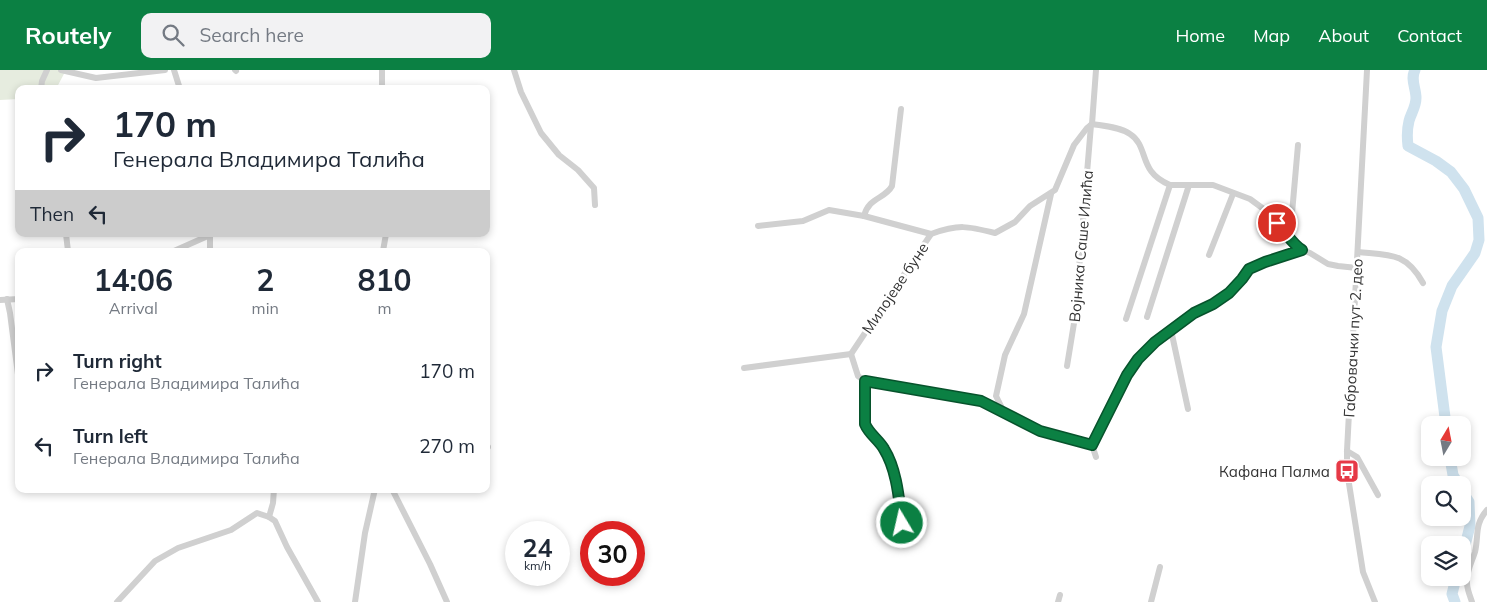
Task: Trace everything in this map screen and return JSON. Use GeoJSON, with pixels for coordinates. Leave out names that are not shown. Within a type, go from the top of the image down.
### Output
{"type":"FeatureCollection","features":[{"type":"Feature","properties":{"kind":"street"},"geometry":{"type":"LineString","coordinates":[[42,85],[47,70]]}},
{"type":"Feature","properties":{"kind":"street"},"geometry":{"type":"LineString","coordinates":[[61,70],[96,78],[165,70]]}},
{"type":"Feature","properties":{"kind":"street"},"geometry":{"type":"LineString","coordinates":[[174,70],[179,85]]}},
{"type":"Feature","properties":{"kind":"street"},"geometry":{"type":"LineString","coordinates":[[382,70],[382,85]]}},
{"type":"Feature","properties":{"kind":"street"},"geometry":{"type":"LineString","coordinates":[[514,70],[541,133],[559,154],[578,170],[594,188],[595,205]]}},
{"type":"Feature","properties":{"kind":"street","name":"Војника Саше Илића"},"geometry":{"type":"LineString","coordinates":[[1067,366],[1075,317],[1096,70]]}},
{"type":"Feature","properties":{"kind":"street","name":"Габровачки пут 2. део"},"geometry":{"type":"LineString","coordinates":[[1367,70],[1347,472],[1363,572],[1375,602]]}},
{"type":"Feature","properties":{"kind":"street"},"geometry":{"type":"LineString","coordinates":[[864,216],[870,203],[889,191],[892,186],[901,109]]}},
{"type":"Feature","properties":{"kind":"street"},"geometry":{"type":"LineString","coordinates":[[1005,414],[996,396],[1005,355],[1024,314],[1051,194],[1055,190],[1074,145],[1090,126],[1124,131],[1133,136],[1141,147],[1150,169],[1161,180],[1170,185],[1213,186],[1250,199],[1261,205],[1290,236],[1294,244],[1302,250],[1328,264],[1357,268]]}},
{"type":"Feature","properties":{"kind":"street"},"geometry":{"type":"LineString","coordinates":[[1290,236],[1298,145]]}},
{"type":"Feature","properties":{"kind":"street"},"geometry":{"type":"LineString","coordinates":[[1126,319],[1170,185]]}},
{"type":"Feature","properties":{"kind":"street"},"geometry":{"type":"LineString","coordinates":[[1147,317],[1189,185]]}},
{"type":"Feature","properties":{"kind":"street","name":"Милојеве буне"},"geometry":{"type":"LineString","coordinates":[[850,354],[931,234],[948,228],[965,226],[995,233],[1015,222],[1030,206],[1051,194]]}},
{"type":"Feature","properties":{"kind":"street"},"geometry":{"type":"LineString","coordinates":[[1209,255],[1233,194]]}},
{"type":"Feature","properties":{"kind":"street"},"geometry":{"type":"LineString","coordinates":[[758,226],[803,221],[829,210],[864,216],[931,234]]}},
{"type":"Feature","properties":{"kind":"street"},"geometry":{"type":"LineString","coordinates":[[180,248],[204,237]]}},
{"type":"Feature","properties":{"kind":"street"},"geometry":{"type":"LineString","coordinates":[[1096,457],[1092,445],[1127,375],[1138,359],[1155,342],[1194,313],[1213,304],[1229,293],[1249,269],[1302,250]]}},
{"type":"Feature","properties":{"kind":"street"},"geometry":{"type":"LineString","coordinates":[[1358,252],[1397,257],[1417,272],[1423,283]]}},
{"type":"Feature","properties":{"kind":"street"},"geometry":{"type":"LineString","coordinates":[[3,300],[10,313],[15,351]]}},
{"type":"Feature","properties":{"kind":"street"},"geometry":{"type":"LineString","coordinates":[[1171,330],[1188,409]]}},
{"type":"Feature","properties":{"kind":"street"},"geometry":{"type":"LineString","coordinates":[[744,368],[850,354],[858,376],[865,381],[981,401],[1040,431],[1092,445]]}},
{"type":"Feature","properties":{"kind":"street"},"geometry":{"type":"LineString","coordinates":[[865,381],[865,424],[884,448],[892,467],[903,533]]}},
{"type":"Feature","properties":{"kind":"street"},"geometry":{"type":"LineString","coordinates":[[1347,451],[1356,457],[1378,495]]}},
{"type":"Feature","properties":{"kind":"street"},"geometry":{"type":"LineString","coordinates":[[269,517],[274,493]]}},
{"type":"Feature","properties":{"kind":"street"},"geometry":{"type":"LineString","coordinates":[[355,602],[373,493]]}},
{"type":"Feature","properties":{"kind":"street"},"geometry":{"type":"LineString","coordinates":[[394,493],[448,602]]}},
{"type":"Feature","properties":{"kind":"street"},"geometry":{"type":"LineString","coordinates":[[1472,602],[1467,586],[1467,576],[1476,549],[1478,529],[1483,514],[1487,510]]}},
{"type":"Feature","properties":{"kind":"street"},"geometry":{"type":"LineString","coordinates":[[117,602],[155,561],[178,548],[231,530],[257,513],[274,521],[318,602]]}},
{"type":"Feature","properties":{"kind":"street"},"geometry":{"type":"LineString","coordinates":[[1151,602],[1160,567]]}},
{"type":"Feature","properties":{"kind":"street"},"geometry":{"type":"LineString","coordinates":[[1058,602],[1060,595]]}},
{"type":"Feature","properties":{"kind":"shaded area"},"geometry":{"type":"Polygon","coordinates":[[[0,70],[66,70],[58,85],[15,85],[15,99],[0,100],[0,70]]]}},
{"type":"Feature","properties":{"kind":"waterway"},"geometry":{"type":"LineString","coordinates":[[1415,70],[1413,80],[1416,101],[1408,124],[1408,146],[1436,161],[1451,172],[1464,189],[1478,218],[1479,240],[1475,253],[1452,286],[1442,311],[1436,347],[1445,416]]}},
{"type":"Feature","properties":{"kind":"waterway"},"geometry":{"type":"LineString","coordinates":[[1451,466],[1454,476]]}},
{"type":"Feature","properties":{"kind":"waterway"},"geometry":{"type":"LineString","coordinates":[[1467,536],[1470,526]]}},
{"type":"Feature","properties":{"kind":"waterway"},"geometry":{"type":"LineString","coordinates":[[1454,586],[1452,594],[1455,602]]}},
{"type":"Feature","properties":{"kind":"place","name":"Кафана Палма"},"geometry":{"type":"Point","coordinates":[1347,471]}},
{"type":"Feature","properties":{"kind":"route"},"geometry":{"type":"LineString","coordinates":[[902,523],[892,467],[884,448],[865,424],[865,381],[981,401],[1040,431],[1092,445],[1127,375],[1138,359],[1155,342],[1194,313],[1213,304],[1229,293],[1249,269],[1302,250],[1294,244],[1290,236],[1277,223]]}}]}
